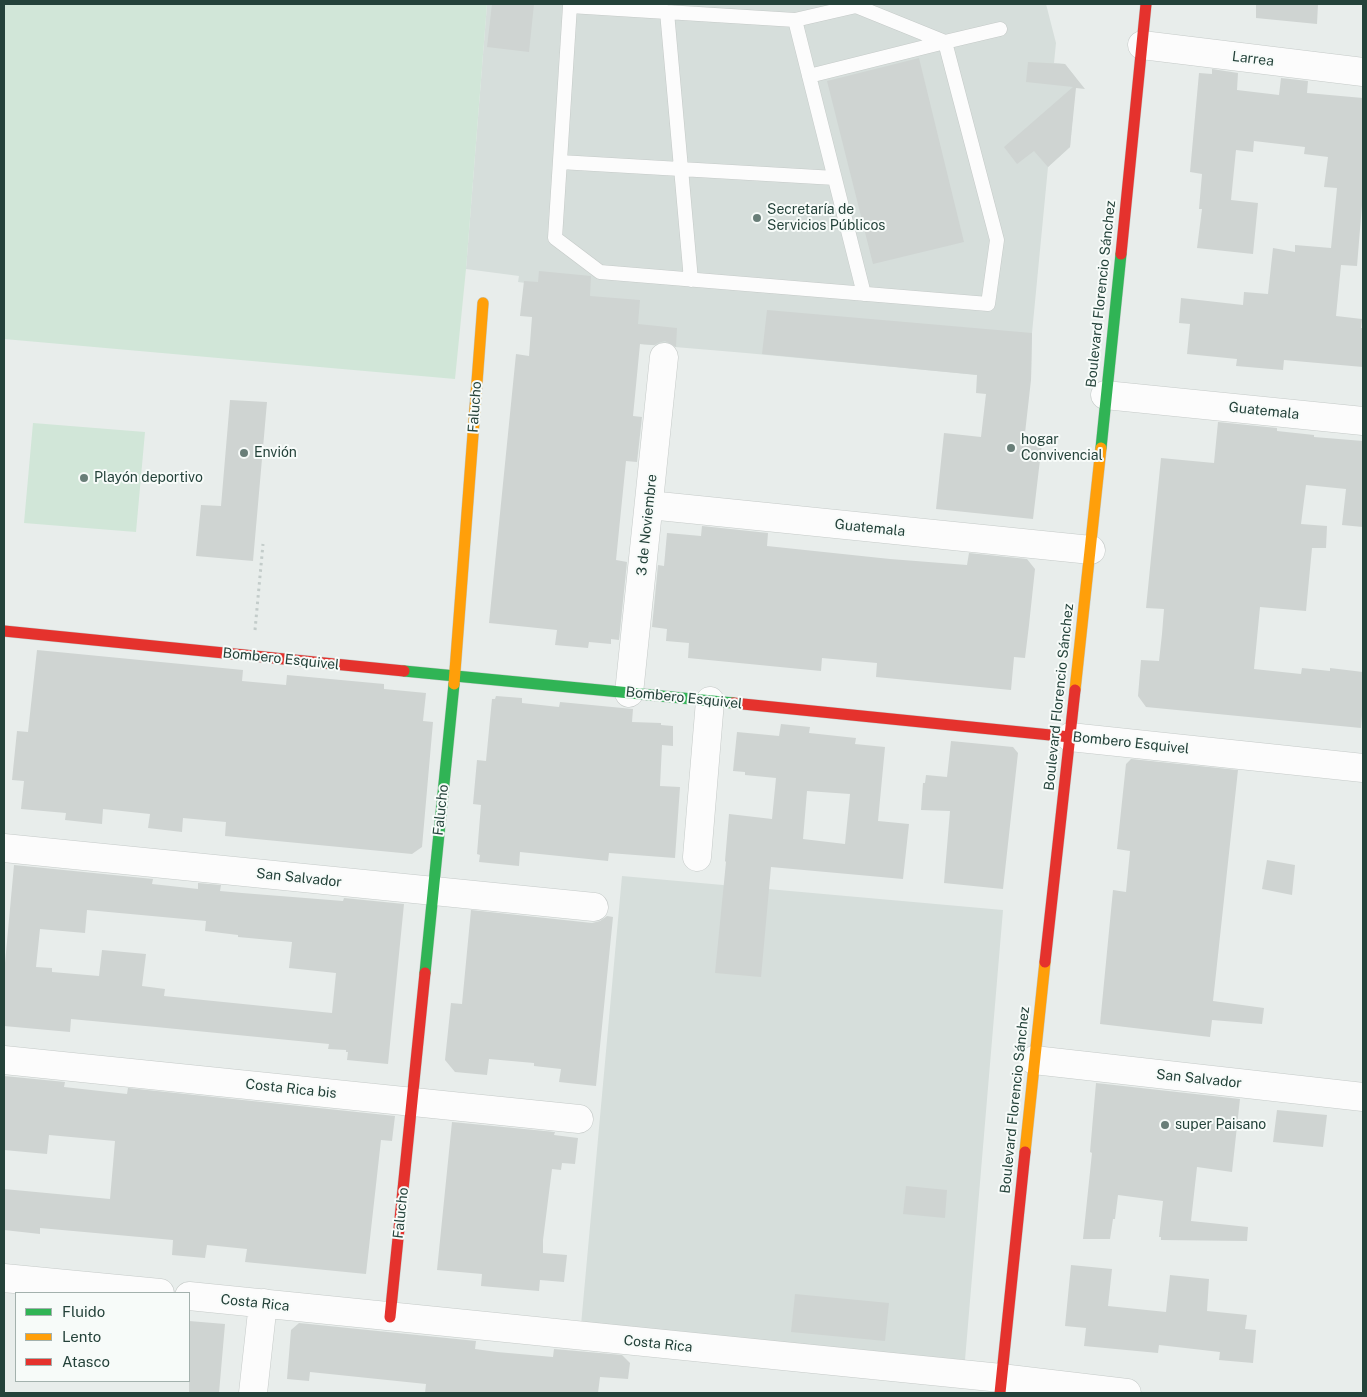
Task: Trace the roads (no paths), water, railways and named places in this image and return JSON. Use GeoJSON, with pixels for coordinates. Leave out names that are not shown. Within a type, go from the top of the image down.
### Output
{"type":"FeatureCollection","features":[{"type":"Feature","properties":{"kind":"street","name":"Boulevard Florencio Sánchez"},"geometry":{"type":"LineString","coordinates":[[1001,1386],[1034,1060],[1091,550],[1105,395],[1146,4]]}},
{"type":"Feature","properties":{"kind":"street","name":"Larrea"},"geometry":{"type":"LineString","coordinates":[[1142,45],[1363,72]]}},
{"type":"Feature","properties":{"kind":"street","name":"Falucho"},"geometry":{"type":"LineString","coordinates":[[390,1317],[455,676],[483,303]]}},
{"type":"Feature","properties":{"kind":"street","name":"3 de Noviembre"},"geometry":{"type":"LineString","coordinates":[[629,693],[664,357]]}},
{"type":"Feature","properties":{"kind":"street","name":"Guatemala"},"geometry":{"type":"LineString","coordinates":[[1105,395],[1363,421]]}},
{"type":"Feature","properties":{"kind":"street","name":"Guatemala"},"geometry":{"type":"LineString","coordinates":[[649,505],[1091,550]]}},
{"type":"Feature","properties":{"kind":"street","name":"Bombero Esquivel"},"geometry":{"type":"LineString","coordinates":[[4,631],[1363,768]]}},
{"type":"Feature","properties":{"kind":"street"},"geometry":{"type":"LineString","coordinates":[[697,857],[710,701]]}},
{"type":"Feature","properties":{"kind":"street","name":"San Salvador"},"geometry":{"type":"LineString","coordinates":[[4,848],[594,907]]}},
{"type":"Feature","properties":{"kind":"street","name":"Costa Rica bis"},"geometry":{"type":"LineString","coordinates":[[4,1060],[579,1119]]}},
{"type":"Feature","properties":{"kind":"street","name":"San Salvador"},"geometry":{"type":"LineString","coordinates":[[1034,1060],[1363,1098]]}},
{"type":"Feature","properties":{"kind":"street"},"geometry":{"type":"LineString","coordinates":[[4,1278],[150,1292]]}},
{"type":"Feature","properties":{"kind":"street","name":"Costa Rica"},"geometry":{"type":"LineString","coordinates":[[190,1296],[1001,1386],[1127,1393]]}},
{"type":"Feature","properties":{"kind":"street"},"geometry":{"type":"LineString","coordinates":[[253,1393],[263,1303]]}},
{"type":"Feature","properties":{"kind":"lane"},"geometry":{"type":"LineString","coordinates":[[570,6],[795,20],[856,6],[945,42],[997,240],[988,304],[600,272],[555,238],[570,6]]}},
{"type":"Feature","properties":{"kind":"lane"},"geometry":{"type":"LineString","coordinates":[[666,12],[691,280]]}},
{"type":"Feature","properties":{"kind":"lane"},"geometry":{"type":"LineString","coordinates":[[795,20],[864,294]]}},
{"type":"Feature","properties":{"kind":"lane"},"geometry":{"type":"LineString","coordinates":[[809,76],[1000,29]]}},
{"type":"Feature","properties":{"kind":"lane"},"geometry":{"type":"LineString","coordinates":[[560,162],[835,178]]}},
{"type":"Feature","properties":{"kind":"place","name":"Secretaría de Servicios Públicos"},"geometry":{"type":"Point","coordinates":[757,218]}},
{"type":"Feature","properties":{"kind":"place","name":"hogar Convivencial"},"geometry":{"type":"Point","coordinates":[1011,448]}},
{"type":"Feature","properties":{"kind":"place","name":"Envión"},"geometry":{"type":"Point","coordinates":[244,453]}},
{"type":"Feature","properties":{"kind":"place","name":"Playón deportivo"},"geometry":{"type":"Point","coordinates":[84,478]}},
{"type":"Feature","properties":{"kind":"place","name":"super Paisano"},"geometry":{"type":"Point","coordinates":[1165,1125]}}]}
